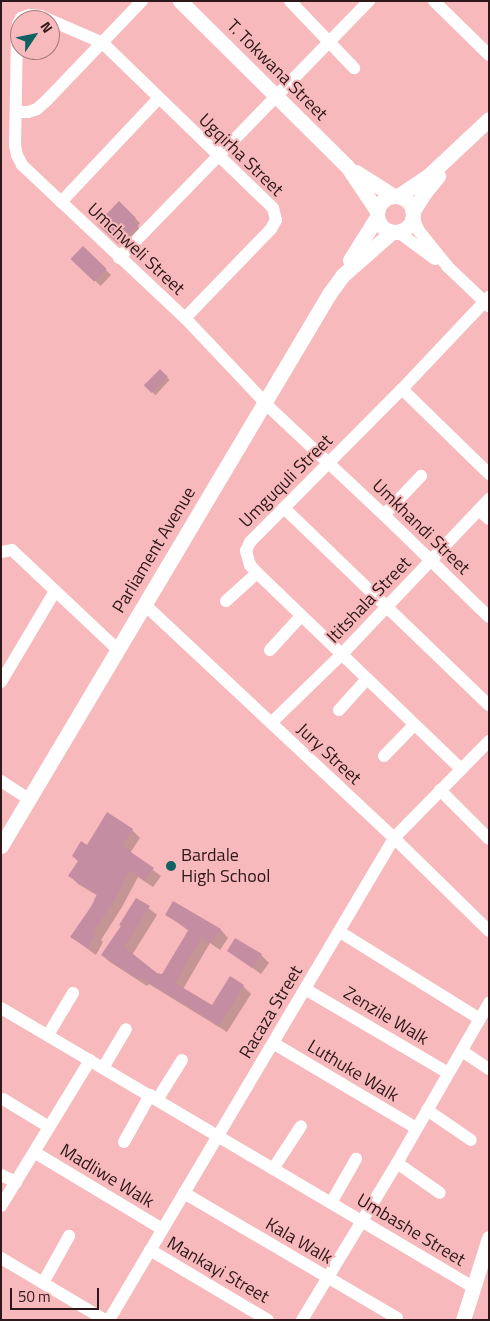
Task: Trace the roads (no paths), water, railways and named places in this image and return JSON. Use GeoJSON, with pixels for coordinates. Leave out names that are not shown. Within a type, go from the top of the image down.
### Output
{"type":"FeatureCollection","features":[{"type":"Feature","properties":{"kind":"street"},"geometry":{"type":"LineString","coordinates":[[17,112],[28,112],[37,109],[142,1]]}},
{"type":"Feature","properties":{"kind":"street","name":"T. Tokwana Street"},"geometry":{"type":"LineString","coordinates":[[180,1],[347,166],[377,214]]}},
{"type":"Feature","properties":{"kind":"street"},"geometry":{"type":"LineString","coordinates":[[290,1],[354,68]]}},
{"type":"Feature","properties":{"kind":"street"},"geometry":{"type":"LineString","coordinates":[[118,258],[276,94],[369,1]]}},
{"type":"Feature","properties":{"kind":"street"},"geometry":{"type":"LineString","coordinates":[[434,1],[489,55]]}},
{"type":"Feature","properties":{"kind":"street","name":"Umchweli Street"},"geometry":{"type":"LineString","coordinates":[[102,43],[41,16],[30,15],[21,18],[17,33],[17,155],[22,165],[118,258],[184,318],[264,401],[328,463]]}},
{"type":"Feature","properties":{"kind":"street","name":"Ugqirha Street"},"geometry":{"type":"LineString","coordinates":[[102,43],[273,208],[276,220],[271,229],[184,318]]}},
{"type":"Feature","properties":{"kind":"street"},"geometry":{"type":"LineString","coordinates":[[61,202],[158,99]]}},
{"type":"Feature","properties":{"kind":"street"},"geometry":{"type":"LineString","coordinates":[[487,302],[448,267],[395,232],[381,225],[377,214],[382,201],[418,184],[489,118]]}},
{"type":"Feature","properties":{"kind":"street"},"geometry":{"type":"LineString","coordinates":[[395,232],[408,227],[425,192],[460,147]]}},
{"type":"Feature","properties":{"kind":"street","name":"T. Tokwana Street"},"geometry":{"type":"LineString","coordinates":[[347,166],[395,196]]}},
{"type":"Feature","properties":{"kind":"street"},"geometry":{"type":"LineString","coordinates":[[395,196],[408,201],[419,231],[448,267]]}},
{"type":"Feature","properties":{"kind":"street","name":"Parliament Avenue"},"geometry":{"type":"LineString","coordinates":[[1,846],[264,401],[329,294],[343,275],[377,214]]}},
{"type":"Feature","properties":{"kind":"street","name":"Parliament Avenue"},"geometry":{"type":"LineString","coordinates":[[343,275],[381,239],[395,232]]}},
{"type":"Feature","properties":{"kind":"street","name":"Umguquli Street"},"geometry":{"type":"LineString","coordinates":[[461,769],[257,573],[250,565],[246,551],[250,542],[487,302]]}},
{"type":"Feature","properties":{"kind":"street"},"geometry":{"type":"LineString","coordinates":[[402,390],[489,474]]}},
{"type":"Feature","properties":{"kind":"street","name":"Umkhandi Street"},"geometry":{"type":"LineString","coordinates":[[328,463],[489,617]]}},
{"type":"Feature","properties":{"kind":"street"},"geometry":{"type":"LineString","coordinates":[[384,515],[421,476]]}},
{"type":"Feature","properties":{"kind":"street","name":"Ititshala Street"},"geometry":{"type":"LineString","coordinates":[[271,723],[341,655],[489,499]]}},
{"type":"Feature","properties":{"kind":"street"},"geometry":{"type":"LineString","coordinates":[[284,508],[489,705]]}},
{"type":"Feature","properties":{"kind":"street"},"geometry":{"type":"LineString","coordinates":[[479,510],[489,519]]}},
{"type":"Feature","properties":{"kind":"street"},"geometry":{"type":"LineString","coordinates":[[1,552],[12,550],[117,649]]}},
{"type":"Feature","properties":{"kind":"street"},"geometry":{"type":"LineString","coordinates":[[226,601],[257,573]]}},
{"type":"Feature","properties":{"kind":"street"},"geometry":{"type":"LineString","coordinates":[[1,682],[55,591]]}},
{"type":"Feature","properties":{"kind":"street","name":"Jury Street"},"geometry":{"type":"LineString","coordinates":[[144,604],[394,838],[489,931]]}},
{"type":"Feature","properties":{"kind":"street"},"geometry":{"type":"LineString","coordinates":[[270,650],[301,616]]}},
{"type":"Feature","properties":{"kind":"street"},"geometry":{"type":"LineString","coordinates":[[339,710],[367,679]]}},
{"type":"Feature","properties":{"kind":"street"},"geometry":{"type":"LineString","coordinates":[[384,756],[414,725]]}},
{"type":"Feature","properties":{"kind":"street","name":"Racaza Street"},"geometry":{"type":"LineString","coordinates":[[107,1320],[340,932],[394,838],[461,769],[487,747]]}},
{"type":"Feature","properties":{"kind":"street"},"geometry":{"type":"LineString","coordinates":[[1,782],[29,799]]}},
{"type":"Feature","properties":{"kind":"street"},"geometry":{"type":"LineString","coordinates":[[440,790],[489,839]]}},
{"type":"Feature","properties":{"kind":"street"},"geometry":{"type":"LineString","coordinates":[[340,932],[480,1019]]}},
{"type":"Feature","properties":{"kind":"street","name":"Zenzile Walk"},"geometry":{"type":"LineString","coordinates":[[305,989],[448,1073]]}},
{"type":"Feature","properties":{"kind":"street"},"geometry":{"type":"LineString","coordinates":[[48,1035],[73,993]]}},
{"type":"Feature","properties":{"kind":"street"},"geometry":{"type":"LineString","coordinates":[[302,1320],[397,1164],[489,1004]]}},
{"type":"Feature","properties":{"kind":"street","name":"Umbashe Street"},"geometry":{"type":"LineString","coordinates":[[2,1010],[48,1035],[473,1288]]}},
{"type":"Feature","properties":{"kind":"street"},"geometry":{"type":"LineString","coordinates":[[102,1068],[126,1029]]}},
{"type":"Feature","properties":{"kind":"street","name":"Luthuke Walk"},"geometry":{"type":"LineString","coordinates":[[273,1043],[416,1128]]}},
{"type":"Feature","properties":{"kind":"street"},"geometry":{"type":"LineString","coordinates":[[462,1051],[489,1069]]}},
{"type":"Feature","properties":{"kind":"street"},"geometry":{"type":"LineString","coordinates":[[1,1206],[90,1060]]}},
{"type":"Feature","properties":{"kind":"street"},"geometry":{"type":"LineString","coordinates":[[124,1142],[182,1060]]}},
{"type":"Feature","properties":{"kind":"street"},"geometry":{"type":"LineString","coordinates":[[3,1099],[49,1127]]}},
{"type":"Feature","properties":{"kind":"street"},"geometry":{"type":"LineString","coordinates":[[427,1110],[471,1140]]}},
{"type":"Feature","properties":{"kind":"street"},"geometry":{"type":"LineString","coordinates":[[273,1169],[301,1126]]}},
{"type":"Feature","properties":{"kind":"street","name":"Madliwe Walk"},"geometry":{"type":"LineString","coordinates":[[34,1152],[162,1229]]}},
{"type":"Feature","properties":{"kind":"street","name":"Umbashe Street"},"geometry":{"type":"LineString","coordinates":[[331,1203],[356,1159]]}},
{"type":"Feature","properties":{"kind":"street"},"geometry":{"type":"LineString","coordinates":[[397,1164],[440,1193]]}},
{"type":"Feature","properties":{"kind":"street"},"geometry":{"type":"LineString","coordinates":[[1,1174],[16,1182]]}},
{"type":"Feature","properties":{"kind":"street","name":"Kala Walk"},"geometry":{"type":"LineString","coordinates":[[184,1193],[397,1318]]}},
{"type":"Feature","properties":{"kind":"street"},"geometry":{"type":"LineString","coordinates":[[43,1283],[69,1236]]}},
{"type":"Feature","properties":{"kind":"street"},"geometry":{"type":"LineString","coordinates":[[463,1320],[489,1238]]}},
{"type":"Feature","properties":{"kind":"street","name":"Mankayi Street"},"geometry":{"type":"LineString","coordinates":[[150,1250],[268,1320]]}},
{"type":"Feature","properties":{"kind":"street"},"geometry":{"type":"LineString","coordinates":[[1,1258],[107,1320]]}},
{"type":"Feature","properties":{"kind":"place","name":"Bardale High School"},"geometry":{"type":"Point","coordinates":[171,866]}}]}
